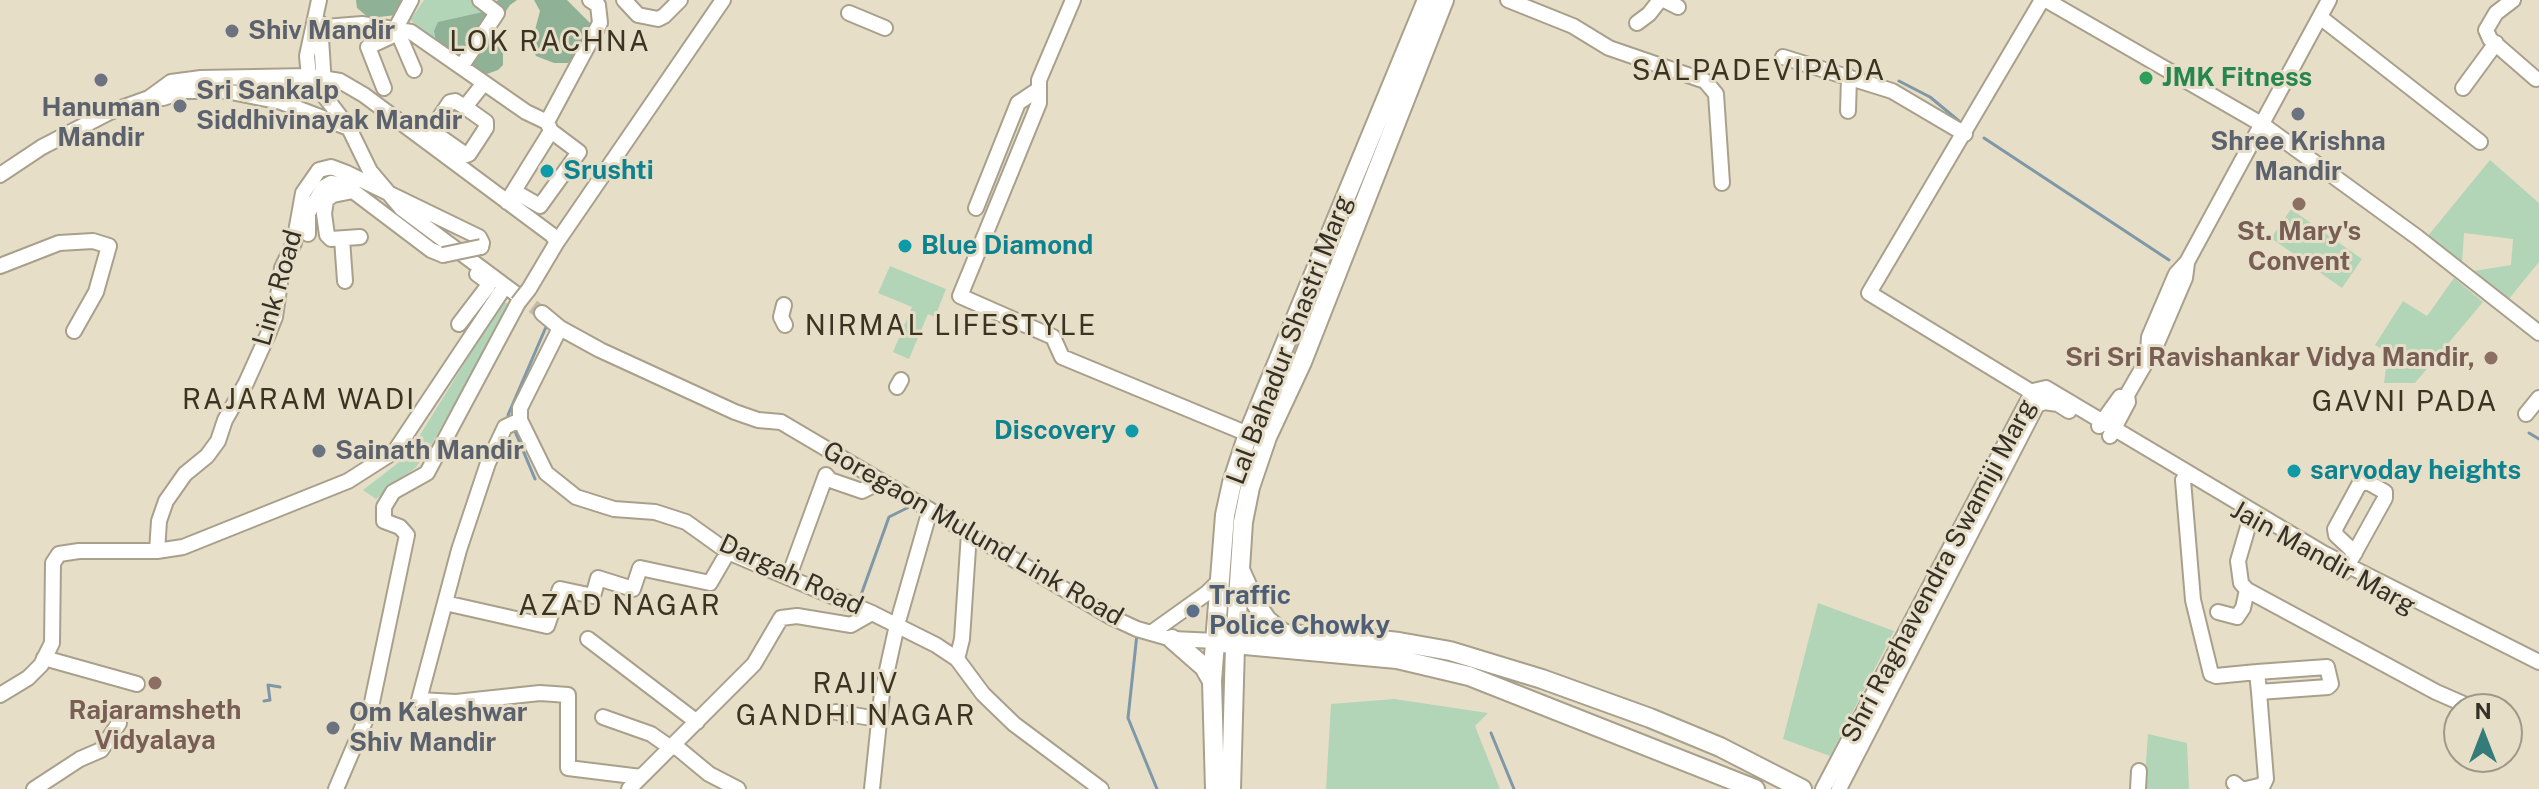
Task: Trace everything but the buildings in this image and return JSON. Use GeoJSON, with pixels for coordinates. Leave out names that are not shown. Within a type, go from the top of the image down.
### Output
{"type":"FeatureCollection","features":[{"type":"Feature","properties":{"kind":"main road","name":"Lal Bahadur Shastri Marg"},"geometry":{"type":"LineString","coordinates":[[1231,789],[1229,640],[1221,579],[1225,515],[1232,483],[1248,434],[1427,0]]}},
{"type":"Feature","properties":{"kind":"main road","name":"Lal Bahadur Shastri Marg"},"geometry":{"type":"LineString","coordinates":[[1215,789],[1212,681],[1229,640],[1250,487],[1444,0]]}},
{"type":"Feature","properties":{"kind":"main road"},"geometry":{"type":"LineString","coordinates":[[1258,412],[1275,420]]}},
{"type":"Feature","properties":{"kind":"main road"},"geometry":{"type":"LineString","coordinates":[[1240,569],[1254,601],[1267,620],[1283,633]]}},
{"type":"Feature","properties":{"kind":"main road"},"geometry":{"type":"LineString","coordinates":[[1229,640],[1283,633],[1469,676],[1755,789]]}},
{"type":"Feature","properties":{"kind":"main road"},"geometry":{"type":"LineString","coordinates":[[1172,639],[1204,667],[1212,681]]}},
{"type":"Feature","properties":{"kind":"main road"},"geometry":{"type":"LineString","coordinates":[[1229,640],[1341,645],[1399,642],[1450,651],[1542,679],[1720,747],[1802,789]]}},
{"type":"Feature","properties":{"kind":"street"},"geometry":{"type":"LineString","coordinates":[[384,88],[368,47],[397,30],[411,0]]}},
{"type":"Feature","properties":{"kind":"street"},"geometry":{"type":"LineString","coordinates":[[461,67],[497,13],[480,0]]}},
{"type":"Feature","properties":{"kind":"street"},"geometry":{"type":"LineString","coordinates":[[624,0],[638,15],[658,19],[680,0]]}},
{"type":"Feature","properties":{"kind":"street"},"geometry":{"type":"LineString","coordinates":[[336,789],[371,707],[407,535],[400,527],[384,521],[384,507],[393,492],[427,473],[517,293],[557,242],[723,0]]}},
{"type":"Feature","properties":{"kind":"street"},"geometry":{"type":"LineString","coordinates":[[1073,0],[1039,80],[1039,103],[960,296],[1053,337],[1062,357],[1248,434]]}},
{"type":"Feature","properties":{"kind":"street"},"geometry":{"type":"LineString","coordinates":[[1508,0],[1573,26],[1609,48],[1705,81],[1716,94],[1722,183]]}},
{"type":"Feature","properties":{"kind":"street"},"geometry":{"type":"LineString","coordinates":[[1637,23],[1662,0],[1678,7]]}},
{"type":"Feature","properties":{"kind":"street"},"geometry":{"type":"LineString","coordinates":[[2039,396],[1869,293],[2044,0],[2263,125],[2417,237],[2539,333]]}},
{"type":"Feature","properties":{"kind":"street"},"geometry":{"type":"LineString","coordinates":[[2106,428],[2120,397],[2127,395],[2158,341],[2167,306],[2185,278],[2187,262],[2329,0]]}},
{"type":"Feature","properties":{"kind":"street"},"geometry":{"type":"LineString","coordinates":[[2513,0],[2496,13],[2486,26],[2487,33],[2536,79]]}},
{"type":"Feature","properties":{"kind":"street"},"geometry":{"type":"LineString","coordinates":[[513,198],[600,23],[600,2]]}},
{"type":"Feature","properties":{"kind":"street"},"geometry":{"type":"LineString","coordinates":[[849,13],[885,28]]}},
{"type":"Feature","properties":{"kind":"street"},"geometry":{"type":"LineString","coordinates":[[2320,17],[2480,142]]}},
{"type":"Feature","properties":{"kind":"street"},"geometry":{"type":"LineString","coordinates":[[513,198],[540,206],[579,152],[549,127],[411,32],[318,18],[316,77],[349,128],[370,171],[402,209],[517,293]]}},
{"type":"Feature","properties":{"kind":"street"},"geometry":{"type":"LineString","coordinates":[[397,30],[414,70]]}},
{"type":"Feature","properties":{"kind":"street"},"geometry":{"type":"LineString","coordinates":[[2463,88],[2496,43]]}},
{"type":"Feature","properties":{"kind":"street"},"geometry":{"type":"LineString","coordinates":[[1783,57],[1892,91],[1965,134]]}},
{"type":"Feature","properties":{"kind":"street"},"geometry":{"type":"LineString","coordinates":[[0,175],[42,147],[109,112],[149,98],[171,82],[201,78],[316,77],[340,81],[364,95],[513,198],[557,242]]}},
{"type":"Feature","properties":{"kind":"street"},"geometry":{"type":"LineString","coordinates":[[1848,111],[1849,77]]}},
{"type":"Feature","properties":{"kind":"street"},"geometry":{"type":"LineString","coordinates":[[465,107],[484,83]]}},
{"type":"Feature","properties":{"kind":"street"},"geometry":{"type":"LineString","coordinates":[[976,208],[1018,103],[1039,89]]}},
{"type":"Feature","properties":{"kind":"street"},"geometry":{"type":"LineString","coordinates":[[149,98],[163,98],[185,91],[226,91],[281,102],[349,128]]}},
{"type":"Feature","properties":{"kind":"street","name":"Link Road"},"geometry":{"type":"LineString","coordinates":[[157,551],[159,521],[166,501],[185,474],[207,456],[218,441],[225,420],[269,332],[275,317],[282,268],[294,243],[303,193],[319,170],[331,167],[365,182],[479,237],[482,243],[481,247],[443,255],[431,250],[353,191],[333,195],[326,200],[327,235],[331,239],[342,239]]}},
{"type":"Feature","properties":{"kind":"street"},"geometry":{"type":"LineString","coordinates":[[308,234],[308,213],[324,187],[331,183],[360,188],[365,182]]}},
{"type":"Feature","properties":{"kind":"street"},"geometry":{"type":"LineString","coordinates":[[388,193],[380,204],[488,282],[459,324]]}},
{"type":"Feature","properties":{"kind":"street"},"geometry":{"type":"LineString","coordinates":[[345,281],[342,239],[360,237]]}},
{"type":"Feature","properties":{"kind":"street"},"geometry":{"type":"LineString","coordinates":[[0,266],[59,243],[93,241],[109,246],[96,292],[74,331]]}},
{"type":"Feature","properties":{"kind":"street"},"geometry":{"type":"LineString","coordinates":[[483,292],[496,301]]}},
{"type":"Feature","properties":{"kind":"street"},"geometry":{"type":"LineString","coordinates":[[0,695],[28,678],[41,665],[52,643],[53,563],[59,554],[157,551],[183,547],[348,481],[395,451],[496,301],[517,293]]}},
{"type":"Feature","properties":{"kind":"street"},"geometry":{"type":"LineString","coordinates":[[784,305],[781,317],[785,325]]}},
{"type":"Feature","properties":{"kind":"street"},"geometry":{"type":"LineString","coordinates":[[542,313],[560,328],[513,423],[488,463],[459,550],[419,700],[456,702],[540,693],[568,695],[568,768],[641,777]]}},
{"type":"Feature","properties":{"kind":"street","name":"Goregaon Mulund Link Road"},"geometry":{"type":"LineString","coordinates":[[560,328],[600,350],[735,412],[758,420],[781,422],[1105,614],[1172,639],[1229,640]]}},
{"type":"Feature","properties":{"kind":"street","name":"Shri Raghavendra Swamiji Marg"},"geometry":{"type":"LineString","coordinates":[[1823,789],[1872,709],[1998,468],[2037,405],[2039,396],[2068,406],[2106,428]]}},
{"type":"Feature","properties":{"kind":"street"},"geometry":{"type":"LineString","coordinates":[[2526,414],[2539,398]]}},
{"type":"Feature","properties":{"kind":"street","name":"Dargah Road"},"geometry":{"type":"LineString","coordinates":[[513,423],[546,473],[576,497],[614,509],[655,512],[675,518],[703,532],[728,552],[872,613],[957,659],[983,694],[1014,724],[1086,784],[1101,789]]}},
{"type":"Feature","properties":{"kind":"street","name":"Jain Mandir Marg"},"geometry":{"type":"LineString","coordinates":[[2106,428],[2308,549],[2349,563],[2539,672]]}},
{"type":"Feature","properties":{"kind":"street"},"geometry":{"type":"LineString","coordinates":[[2177,473],[2193,600],[2208,670],[2216,676],[2327,667],[2330,672],[2331,684],[2328,687],[2259,692]]}},
{"type":"Feature","properties":{"kind":"street"},"geometry":{"type":"LineString","coordinates":[[789,576],[826,475],[830,480],[862,491],[880,482]]}},
{"type":"Feature","properties":{"kind":"street"},"geometry":{"type":"LineString","coordinates":[[2360,483],[2369,483],[2385,492],[2385,498],[2349,563],[2335,529],[2360,483]]}},
{"type":"Feature","properties":{"kind":"street"},"geometry":{"type":"LineString","coordinates":[[872,789],[877,719],[897,625],[930,510]]}},
{"type":"Feature","properties":{"kind":"street"},"geometry":{"type":"LineString","coordinates":[[2243,512],[2238,561],[2241,583],[2247,590],[2443,695]]}},
{"type":"Feature","properties":{"kind":"street"},"geometry":{"type":"LineString","coordinates":[[957,659],[962,639],[969,533]]}},
{"type":"Feature","properties":{"kind":"street"},"geometry":{"type":"LineString","coordinates":[[445,603],[547,626],[560,589],[593,596],[598,578],[633,589],[640,568],[710,583],[728,552]]}},
{"type":"Feature","properties":{"kind":"street"},"geometry":{"type":"LineString","coordinates":[[1151,633],[1207,593],[1221,579]]}},
{"type":"Feature","properties":{"kind":"street"},"geometry":{"type":"LineString","coordinates":[[2218,612],[2237,617],[2243,608],[2247,590]]}},
{"type":"Feature","properties":{"kind":"street"},"geometry":{"type":"LineString","coordinates":[[629,789],[754,664],[781,618],[797,616],[851,625],[872,613]]}},
{"type":"Feature","properties":{"kind":"street"},"geometry":{"type":"LineString","coordinates":[[588,639],[697,722]]}},
{"type":"Feature","properties":{"kind":"street","name":"Jain Mandir Marg"},"geometry":{"type":"LineString","coordinates":[[2507,651],[2539,662]]}},
{"type":"Feature","properties":{"kind":"street"},"geometry":{"type":"LineString","coordinates":[[44,658],[137,684]]}},
{"type":"Feature","properties":{"kind":"street"},"geometry":{"type":"LineString","coordinates":[[2234,783],[2241,789],[2265,782],[2264,731],[2257,672]]}},
{"type":"Feature","properties":{"kind":"street","name":"Shri Raghavendra Swamiji Marg"},"geometry":{"type":"LineString","coordinates":[[1839,789],[1872,709]]}},
{"type":"Feature","properties":{"kind":"street"},"geometry":{"type":"LineString","coordinates":[[836,712],[877,719]]}},
{"type":"Feature","properties":{"kind":"street"},"geometry":{"type":"LineString","coordinates":[[603,717],[651,734],[709,774],[738,789]]}},
{"type":"Feature","properties":{"kind":"street"},"geometry":{"type":"LineString","coordinates":[[34,789],[80,759],[101,750],[119,723]]}},
{"type":"Feature","properties":{"kind":"street"},"geometry":{"type":"LineString","coordinates":[[2138,789],[2139,771]]}},
{"type":"Feature","properties":{"kind":"green space"},"geometry":{"type":"Polygon","coordinates":[[[356,0],[405,0],[397,15],[369,18],[357,8],[356,0]]]}},
{"type":"Feature","properties":{"kind":"green space"},"geometry":{"type":"Polygon","coordinates":[[[424,0],[472,0],[494,15],[463,58],[410,20],[424,0]]]}},
{"type":"Feature","properties":{"kind":"green space"},"geometry":{"type":"Polygon","coordinates":[[[498,0],[517,0],[496,26],[495,35],[503,51],[503,65],[498,70],[484,75],[437,46],[434,31],[438,22],[483,12],[498,0]]]}},
{"type":"Feature","properties":{"kind":"green space"},"geometry":{"type":"Polygon","coordinates":[[[534,0],[567,0],[590,23],[592,34],[568,63],[554,63],[536,56],[531,45],[540,11],[534,0]]]}},
{"type":"Feature","properties":{"kind":"green space"},"geometry":{"type":"Polygon","coordinates":[[[2490,160],[2539,203],[2539,262],[2508,300],[2474,271],[2511,265],[2513,239],[2464,233],[2462,264],[2427,237],[2490,160]]]}},
{"type":"Feature","properties":{"kind":"green space"},"geometry":{"type":"Polygon","coordinates":[[[2291,209],[2362,259],[2342,288],[2271,238],[2291,209]]]}},
{"type":"Feature","properties":{"kind":"green space"},"geometry":{"type":"Polygon","coordinates":[[[890,266],[946,289],[935,317],[928,314],[909,359],[893,352],[912,307],[878,293],[890,266]]]}},
{"type":"Feature","properties":{"kind":"green space"},"geometry":{"type":"Polygon","coordinates":[[[2454,278],[2483,302],[2415,383],[2384,383],[2388,352],[2375,345],[2403,301],[2427,316],[2454,278]]]}},
{"type":"Feature","properties":{"kind":"green space"},"geometry":{"type":"Polygon","coordinates":[[[503,301],[510,305],[426,454],[416,467],[376,499],[363,490],[407,456],[503,301]]]}},
{"type":"Feature","properties":{"kind":"green space"},"geometry":{"type":"Polygon","coordinates":[[[1818,603],[1894,631],[1830,756],[1783,739],[1818,603]]]}},
{"type":"Feature","properties":{"kind":"green space"},"geometry":{"type":"Polygon","coordinates":[[[1394,699],[1488,713],[1475,726],[1500,789],[1326,789],[1331,704],[1394,699]]]}},
{"type":"Feature","properties":{"kind":"green space"},"geometry":{"type":"Polygon","coordinates":[[[2148,734],[2187,743],[2189,789],[2144,789],[2148,734]]]}},
{"type":"Feature","properties":{"kind":"waterway"},"geometry":{"type":"LineString","coordinates":[[1899,81],[1930,97],[1959,121]]}},
{"type":"Feature","properties":{"kind":"waterway"},"geometry":{"type":"LineString","coordinates":[[1984,138],[2169,260]]}},
{"type":"Feature","properties":{"kind":"waterway"},"geometry":{"type":"LineString","coordinates":[[509,418],[546,327]]}},
{"type":"Feature","properties":{"kind":"waterway"},"geometry":{"type":"LineString","coordinates":[[514,429],[535,479]]}},
{"type":"Feature","properties":{"kind":"waterway"},"geometry":{"type":"LineString","coordinates":[[2529,433],[2539,439]]}},
{"type":"Feature","properties":{"kind":"waterway"},"geometry":{"type":"LineString","coordinates":[[861,595],[889,517],[911,506]]}},
{"type":"Feature","properties":{"kind":"waterway"},"geometry":{"type":"LineString","coordinates":[[1137,634],[1128,718],[1157,789]]}},
{"type":"Feature","properties":{"kind":"waterway"},"geometry":{"type":"LineString","coordinates":[[264,701],[270,700],[268,685],[280,687]]}},
{"type":"Feature","properties":{"kind":"waterway"},"geometry":{"type":"LineString","coordinates":[[1491,733],[1514,789]]}},
{"type":"Feature","properties":{"kind":"tunnel"},"geometry":{"type":"LineString","coordinates":[[516,294],[542,313]]}},
{"type":"Feature","properties":{"kind":"place","name":"Shiv Mandir"},"geometry":{"type":"Point","coordinates":[232,31]}},
{"type":"Feature","properties":{"kind":"place","name":"JMK Fitness"},"geometry":{"type":"Point","coordinates":[2146,78]}},
{"type":"Feature","properties":{"kind":"place","name":"Hanuman Mandir"},"geometry":{"type":"Point","coordinates":[101,80]}},
{"type":"Feature","properties":{"kind":"place","name":"Sri Sankalp Siddhivinayak Mandir"},"geometry":{"type":"Point","coordinates":[180,106]}},
{"type":"Feature","properties":{"kind":"place","name":"Shree Krishna Mandir"},"geometry":{"type":"Point","coordinates":[2298,114]}},
{"type":"Feature","properties":{"kind":"place","name":"Srushti"},"geometry":{"type":"Point","coordinates":[547,171]}},
{"type":"Feature","properties":{"kind":"place","name":"St. Mary's Convent"},"geometry":{"type":"Point","coordinates":[2299,204]}},
{"type":"Feature","properties":{"kind":"place","name":"Blue Diamond"},"geometry":{"type":"Point","coordinates":[905,246]}},
{"type":"Feature","properties":{"kind":"place","name":"Sri Sri Ravishankar Vidya Mandir,"},"geometry":{"type":"Point","coordinates":[2491,358]}},
{"type":"Feature","properties":{"kind":"place","name":"Discovery"},"geometry":{"type":"Point","coordinates":[1132,431]}},
{"type":"Feature","properties":{"kind":"place","name":"Sainath Mandir"},"geometry":{"type":"Point","coordinates":[319,451]}},
{"type":"Feature","properties":{"kind":"place","name":"sarvoday heights"},"geometry":{"type":"Point","coordinates":[2294,471]}},
{"type":"Feature","properties":{"kind":"place","name":"Traffic Police Chowky"},"geometry":{"type":"Point","coordinates":[1193,611]}},
{"type":"Feature","properties":{"kind":"place","name":"Rajaramsheth Vidyalaya"},"geometry":{"type":"Point","coordinates":[155,683]}},
{"type":"Feature","properties":{"kind":"place","name":"Om Kaleshwar Shiv Mandir"},"geometry":{"type":"Point","coordinates":[333,728]}},
{"type":"Feature","properties":{"kind":"district","name":"LOK RACHNA"},"geometry":{"type":"Point","coordinates":[550,42]}},
{"type":"Feature","properties":{"kind":"district","name":"SALPADEVIPADA"},"geometry":{"type":"Point","coordinates":[1759,71]}},
{"type":"Feature","properties":{"kind":"district","name":"NIRMAL LIFESTYLE"},"geometry":{"type":"Point","coordinates":[951,326]}},
{"type":"Feature","properties":{"kind":"district","name":"RAJARAM WADI"},"geometry":{"type":"Point","coordinates":[299,400]}},
{"type":"Feature","properties":{"kind":"district","name":"GAVNI PADA"},"geometry":{"type":"Point","coordinates":[2405,402]}},
{"type":"Feature","properties":{"kind":"district","name":"AZAD NAGAR"},"geometry":{"type":"Point","coordinates":[620,606]}},
{"type":"Feature","properties":{"kind":"district","name":"RAJIV GANDHI NAGAR"},"geometry":{"type":"Point","coordinates":[856,700]}}]}
